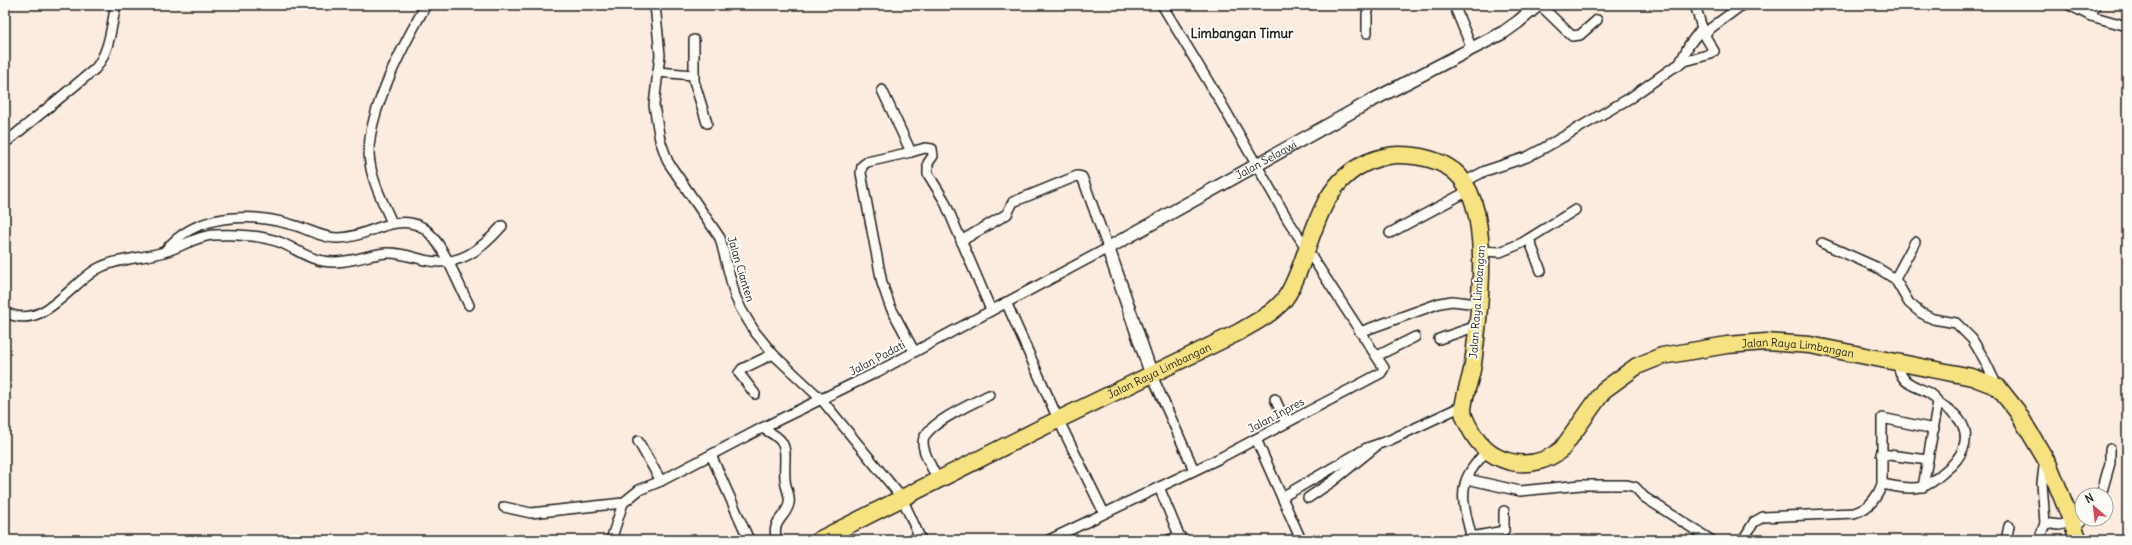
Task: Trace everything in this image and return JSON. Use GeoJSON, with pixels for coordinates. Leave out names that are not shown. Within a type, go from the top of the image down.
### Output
{"type":"FeatureCollection","features":[{"type":"Feature","properties":{"kind":"highway","name":"Jalan Raya Limbangan"},"geometry":{"type":"LineString","coordinates":[[819,540],[1058,419],[1239,332],[1266,316],[1280,305],[1288,294],[1326,202],[1341,179],[1354,168],[1393,155],[1418,156],[1443,164],[1454,171],[1466,187],[1478,218],[1482,251],[1473,364],[1464,405],[1464,417],[1474,436],[1487,450],[1513,463],[1529,464],[1546,460],[1562,449],[1604,390],[1615,380],[1637,366],[1662,356],[1727,345],[1766,342],[1810,345],[1972,377],[1998,387]]}},
{"type":"Feature","properties":{"kind":"highway"},"geometry":{"type":"LineString","coordinates":[[1998,387],[2017,411],[2045,458],[2074,519]]}},
{"type":"Feature","properties":{"kind":"street"},"geometry":{"type":"LineString","coordinates":[[5,143],[90,75],[98,65],[108,45],[116,5]]}},
{"type":"Feature","properties":{"kind":"street"},"geometry":{"type":"LineString","coordinates":[[392,223],[372,174],[369,142],[386,84],[426,5]]}},
{"type":"Feature","properties":{"kind":"street","name":"Jalan Cianten"},"geometry":{"type":"LineString","coordinates":[[655,5],[660,55],[654,106],[664,152],[674,171],[720,238],[735,296],[741,309],[755,332],[773,354],[822,400],[902,498],[922,540]]}},
{"type":"Feature","properties":{"kind":"street","name":"Jalan Inpres"},"geometry":{"type":"LineString","coordinates":[[1049,540],[1256,439],[1381,373],[1384,368],[1307,250],[1162,5]]}},
{"type":"Feature","properties":{"kind":"street"},"geometry":{"type":"LineString","coordinates":[[1367,33],[1367,14],[1370,5]]}},
{"type":"Feature","properties":{"kind":"street"},"geometry":{"type":"LineString","coordinates":[[1454,5],[1472,49]]}},
{"type":"Feature","properties":{"kind":"street"},"geometry":{"type":"LineString","coordinates":[[1539,5],[1572,36],[1580,35],[1597,20]]}},
{"type":"Feature","properties":{"kind":"street","name":"Jalan Selaawi"},"geometry":{"type":"LineString","coordinates":[[1108,248],[1371,101],[1472,49],[1518,22],[1539,5]]}},
{"type":"Feature","properties":{"kind":"street"},"geometry":{"type":"LineString","coordinates":[[1390,233],[1466,187],[1485,171],[1526,157],[1544,148],[1630,98],[1678,65],[1714,51],[1705,36],[1707,31],[1742,5]]}},
{"type":"Feature","properties":{"kind":"street"},"geometry":{"type":"LineString","coordinates":[[2069,5],[2091,16],[2127,26]]}},
{"type":"Feature","properties":{"kind":"street"},"geometry":{"type":"LineString","coordinates":[[2091,16],[2095,5]]}},
{"type":"Feature","properties":{"kind":"street"},"geometry":{"type":"LineString","coordinates":[[1678,65],[1689,45],[1702,28],[1696,8]]}},
{"type":"Feature","properties":{"kind":"street"},"geometry":{"type":"LineString","coordinates":[[694,40],[693,75],[706,123]]}},
{"type":"Feature","properties":{"kind":"street"},"geometry":{"type":"LineString","coordinates":[[658,72],[693,75]]}},
{"type":"Feature","properties":{"kind":"street"},"geometry":{"type":"LineString","coordinates":[[882,90],[911,152]]}},
{"type":"Feature","properties":{"kind":"street"},"geometry":{"type":"LineString","coordinates":[[914,351],[890,306],[882,283],[861,173],[862,166],[867,162],[925,148],[932,149],[933,156],[928,163],[928,174],[944,200],[991,310]]}},
{"type":"Feature","properties":{"kind":"street"},"geometry":{"type":"LineString","coordinates":[[961,241],[1007,214],[1013,202],[1074,177],[1082,177],[1151,373],[1194,470]]}},
{"type":"Feature","properties":{"kind":"street"},"geometry":{"type":"LineString","coordinates":[[1482,251],[1500,252],[1529,239],[1575,210]]}},
{"type":"Feature","properties":{"kind":"street"},"geometry":{"type":"LineString","coordinates":[[164,252],[179,237],[195,227],[226,218],[276,221],[336,238],[355,236],[392,223],[402,222],[422,227],[434,239],[469,305]]}},
{"type":"Feature","properties":{"kind":"street"},"geometry":{"type":"LineString","coordinates":[[5,312],[21,318],[28,317],[60,300],[97,269],[118,262],[164,252],[211,235],[232,235],[280,242],[307,256],[324,262],[341,262],[386,253],[401,254],[435,262],[448,263],[477,250],[502,226]]}},
{"type":"Feature","properties":{"kind":"street"},"geometry":{"type":"LineString","coordinates":[[1529,239],[1541,271]]}},
{"type":"Feature","properties":{"kind":"street"},"geometry":{"type":"LineString","coordinates":[[1895,279],[1916,242]]}},
{"type":"Feature","properties":{"kind":"street"},"geometry":{"type":"LineString","coordinates":[[1822,243],[1876,267],[1895,279],[1909,303],[1921,313],[1933,319],[1956,322],[1984,359],[1998,387]]}},
{"type":"Feature","properties":{"kind":"street","name":"Jalan Padati"},"geometry":{"type":"LineString","coordinates":[[623,503],[639,490],[661,482],[762,428],[822,400],[1108,248]]}},
{"type":"Feature","properties":{"kind":"street"},"geometry":{"type":"LineString","coordinates":[[1360,332],[1440,303],[1452,301],[1478,304]]}},
{"type":"Feature","properties":{"kind":"street"},"geometry":{"type":"LineString","coordinates":[[1006,302],[1058,419],[1104,513]]}},
{"type":"Feature","properties":{"kind":"street"},"geometry":{"type":"LineString","coordinates":[[1439,339],[1476,326]]}},
{"type":"Feature","properties":{"kind":"street"},"geometry":{"type":"LineString","coordinates":[[1377,356],[1415,337]]}},
{"type":"Feature","properties":{"kind":"street"},"geometry":{"type":"LineString","coordinates":[[755,394],[739,373],[742,369],[773,354]]}},
{"type":"Feature","properties":{"kind":"street"},"geometry":{"type":"LineString","coordinates":[[1882,484],[1915,488],[1923,487],[1931,483],[1959,458],[1964,450],[1966,441],[1965,431],[1961,421],[1935,398],[1903,378],[1899,370],[1898,362]]}},
{"type":"Feature","properties":{"kind":"street"},"geometry":{"type":"LineString","coordinates":[[938,480],[924,448],[924,438],[928,432],[943,420],[990,395]]}},
{"type":"Feature","properties":{"kind":"street"},"geometry":{"type":"LineString","coordinates":[[1275,399],[1286,423]]}},
{"type":"Feature","properties":{"kind":"street"},"geometry":{"type":"LineString","coordinates":[[1923,487],[1938,402]]}},
{"type":"Feature","properties":{"kind":"street"},"geometry":{"type":"LineString","coordinates":[[1282,497],[1341,461],[1464,405]]}},
{"type":"Feature","properties":{"kind":"street"},"geometry":{"type":"LineString","coordinates":[[1742,540],[1754,522],[1763,517],[1858,512],[1873,502],[1882,484],[1881,454],[1883,418],[1934,429]]}},
{"type":"Feature","properties":{"kind":"street"},"geometry":{"type":"LineString","coordinates":[[762,428],[777,435],[785,452],[784,477],[790,501],[787,510],[778,522],[776,529],[777,540]]}},
{"type":"Feature","properties":{"kind":"street"},"geometry":{"type":"LineString","coordinates":[[1256,439],[1301,540]]}},
{"type":"Feature","properties":{"kind":"street"},"geometry":{"type":"LineString","coordinates":[[638,441],[661,482]]}},
{"type":"Feature","properties":{"kind":"street"},"geometry":{"type":"LineString","coordinates":[[1308,498],[1333,482],[1377,444]]}},
{"type":"Feature","properties":{"kind":"street"},"geometry":{"type":"LineString","coordinates":[[2102,487],[2110,463],[2110,449]]}},
{"type":"Feature","properties":{"kind":"street"},"geometry":{"type":"LineString","coordinates":[[1487,450],[1467,479],[1464,492],[1472,538],[1504,531],[1504,511]]}},
{"type":"Feature","properties":{"kind":"street"},"geometry":{"type":"LineString","coordinates":[[1881,454],[1928,460]]}},
{"type":"Feature","properties":{"kind":"street"},"geometry":{"type":"LineString","coordinates":[[711,455],[749,540]]}},
{"type":"Feature","properties":{"kind":"street"},"geometry":{"type":"LineString","coordinates":[[2039,540],[2045,523],[2042,483],[2045,458]]}},
{"type":"Feature","properties":{"kind":"street"},"geometry":{"type":"LineString","coordinates":[[1467,479],[1520,491],[1581,485],[1635,486],[1644,497],[1711,540]]}},
{"type":"Feature","properties":{"kind":"street"},"geometry":{"type":"LineString","coordinates":[[1159,487],[1180,538],[1169,540]]}},
{"type":"Feature","properties":{"kind":"street"},"geometry":{"type":"LineString","coordinates":[[504,507],[531,513],[623,503],[611,540]]}},
{"type":"Feature","properties":{"kind":"street"},"geometry":{"type":"LineString","coordinates":[[2045,523],[2074,527]]}},
{"type":"Feature","properties":{"kind":"street"},"geometry":{"type":"LineString","coordinates":[[2006,540],[2009,526]]}},
{"type":"Feature","properties":{"kind":"street"},"geometry":{"type":"LineString","coordinates":[[1692,528],[1698,540]]}},
{"type":"Feature","properties":{"kind":"district","name":"Limbangan Timur"},"geometry":{"type":"Point","coordinates":[1242,33]}}]}
